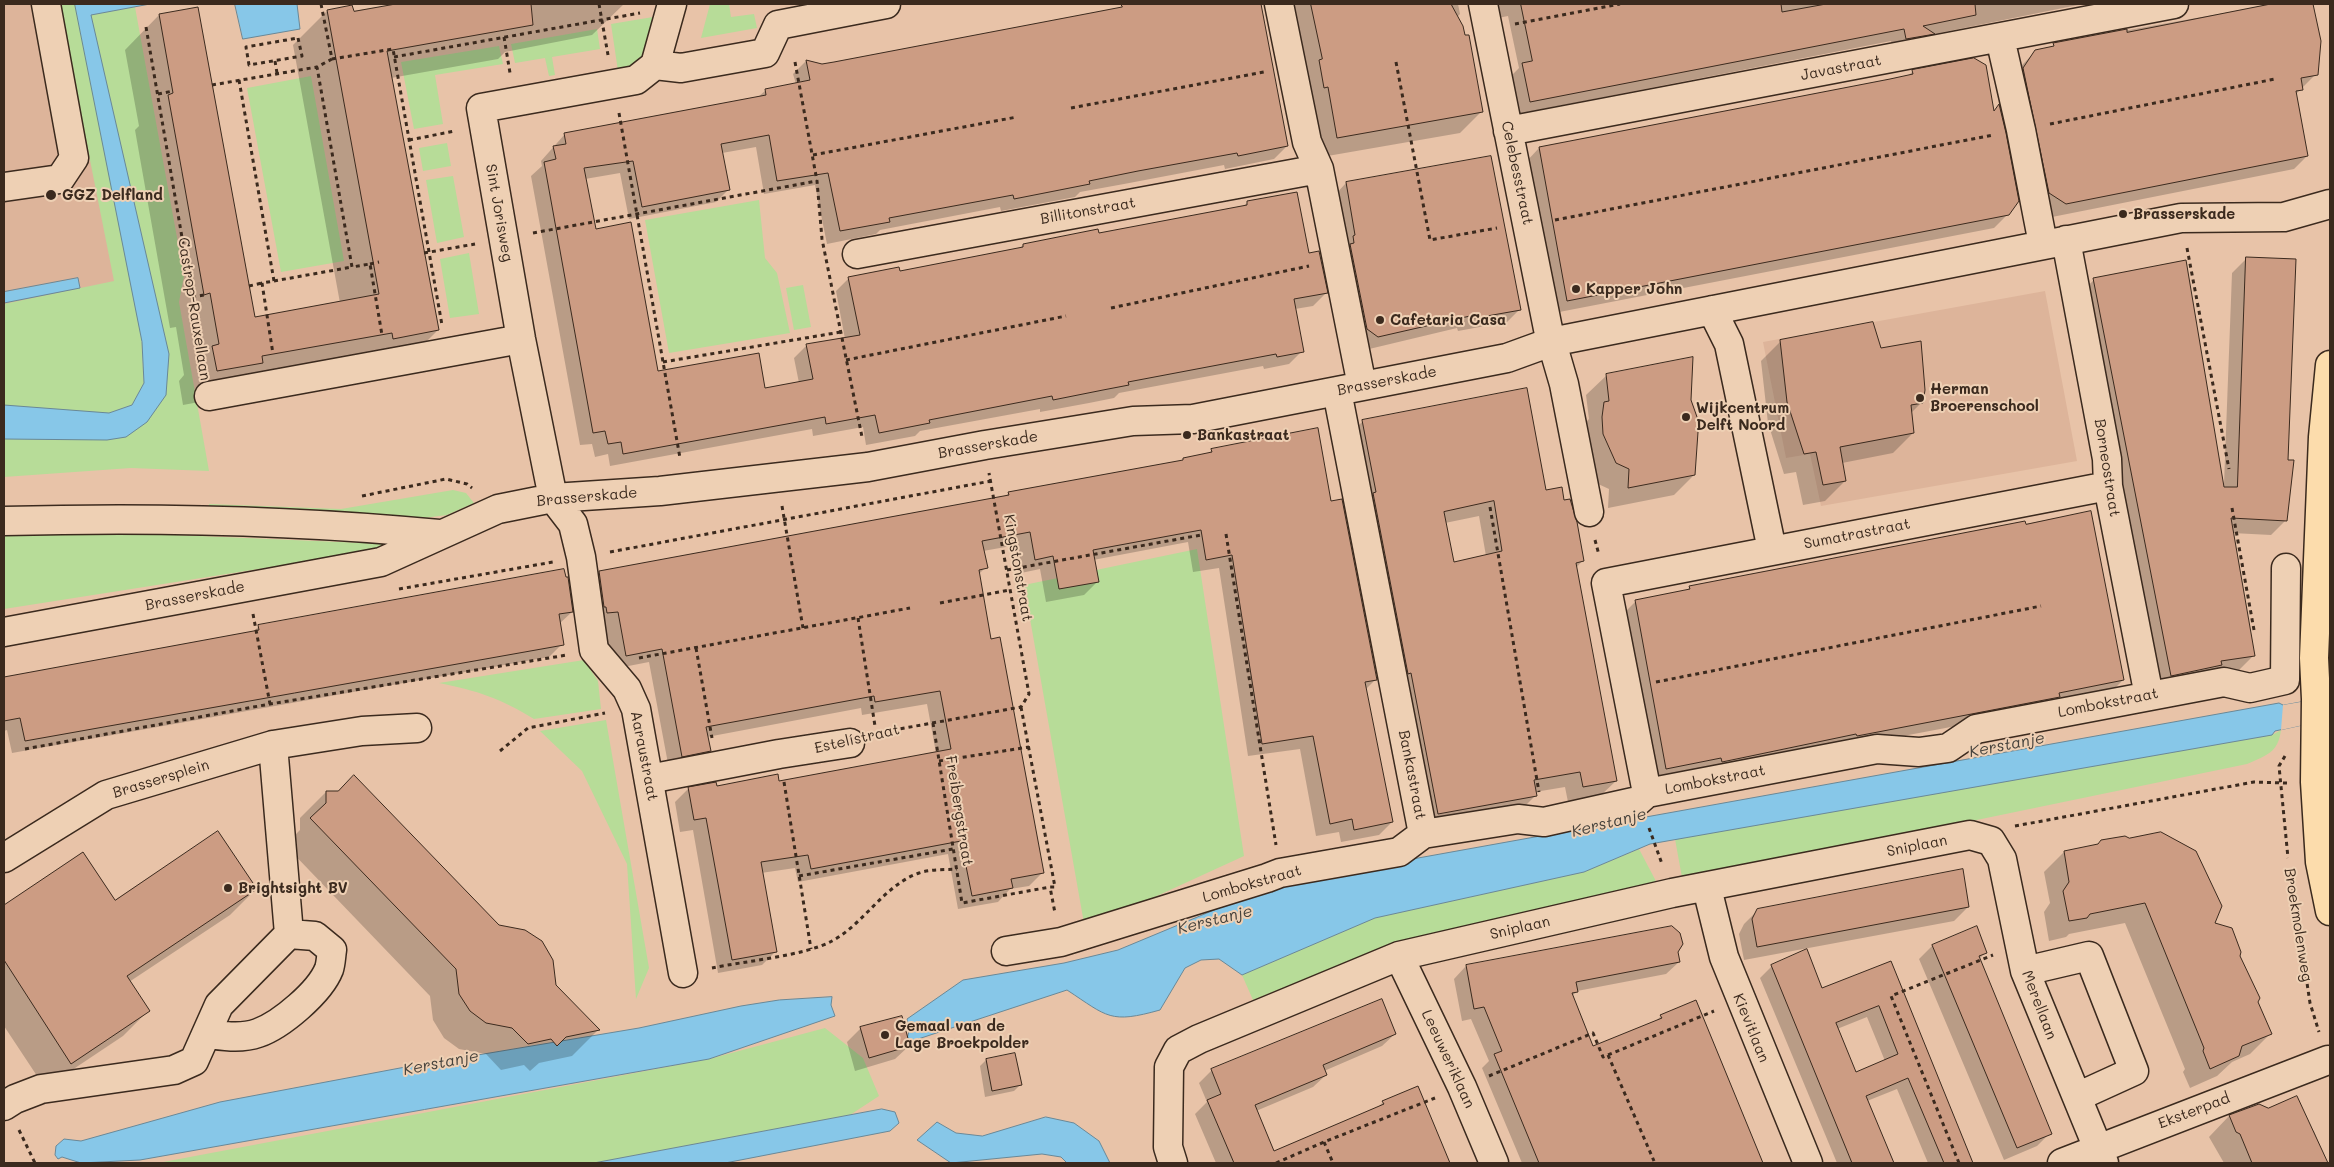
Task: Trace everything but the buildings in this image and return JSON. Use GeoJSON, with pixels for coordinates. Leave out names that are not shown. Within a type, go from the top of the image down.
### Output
{"type":"FeatureCollection","features":[{"type":"Feature","properties":{"kind":"main road","name":"Broekmolenweg"},"geometry":{"type":"LineString","coordinates":[[2330,365],[2323,437],[2314,658],[2316,711],[2315,782],[2320,862],[2330,911]]}},
{"type":"Feature","properties":{"kind":"street"},"geometry":{"type":"LineString","coordinates":[[4,187],[60,179],[74,158],[46,4]]}},
{"type":"Feature","properties":{"kind":"street"},"geometry":{"type":"LineString","coordinates":[[672,5],[655,65],[681,68],[765,53],[776,14],[886,4]]}},
{"type":"Feature","properties":{"kind":"street","name":"Bankastraat"},"geometry":{"type":"LineString","coordinates":[[1279,4],[1307,142],[1319,169],[1337,260],[1349,389],[1423,834]]}},
{"type":"Feature","properties":{"kind":"street","name":"Javastraat"},"geometry":{"type":"LineString","coordinates":[[1508,132],[2174,4]]}},
{"type":"Feature","properties":{"kind":"street","name":"Celebesstraat"},"geometry":{"type":"LineString","coordinates":[[1486,16],[1551,342]]}},
{"type":"Feature","properties":{"kind":"street","name":"Borneostraat"},"geometry":{"type":"LineString","coordinates":[[2000,38],[2021,130],[2054,242],[2107,459],[2108,486],[2149,696]]}},
{"type":"Feature","properties":{"kind":"street","name":"Sint Jorisweg"},"geometry":{"type":"LineString","coordinates":[[553,498],[521,339],[481,108],[636,80],[655,65]]}},
{"type":"Feature","properties":{"kind":"street","name":"Billitonstraat"},"geometry":{"type":"LineString","coordinates":[[857,254],[1319,169]]}},
{"type":"Feature","properties":{"kind":"street","name":"Brasserskade"},"geometry":{"type":"LineString","coordinates":[[4,632],[381,562],[498,509],[553,498],[685,488],[868,467],[985,445],[1133,421],[1193,419],[1507,358],[1551,342],[2054,242],[2181,218],[2284,217],[2330,204]]}},
{"type":"Feature","properties":{"kind":"street"},"geometry":{"type":"LineString","coordinates":[[1712,310],[1729,344],[1772,550]]}},
{"type":"Feature","properties":{"kind":"street","name":"Castrop-Rauxellaan"},"geometry":{"type":"LineString","coordinates":[[209,396],[521,339]]}},
{"type":"Feature","properties":{"kind":"street"},"geometry":{"type":"LineString","coordinates":[[1551,342],[1564,384],[1589,512]]}},
{"type":"Feature","properties":{"kind":"street","name":"Sumatrastraat"},"geometry":{"type":"LineString","coordinates":[[1606,583],[2108,486]]}},
{"type":"Feature","properties":{"kind":"street"},"geometry":{"type":"LineString","coordinates":[[553,498],[573,524],[600,657]]}},
{"type":"Feature","properties":{"kind":"street","name":"Brasserskade"},"geometry":{"type":"LineString","coordinates":[[4,521],[127,518],[252,522],[441,534]]}},
{"type":"Feature","properties":{"kind":"street","name":"Lombokstraat"},"geometry":{"type":"LineString","coordinates":[[1006,951],[1060,942],[1290,871],[1399,852],[1423,834],[1518,819],[1544,822],[1638,800],[1646,793],[1877,749],[1919,752],[1948,748],[1976,729],[2224,682],[2250,688],[2285,680],[2286,568]]}},
{"type":"Feature","properties":{"kind":"street"},"geometry":{"type":"LineString","coordinates":[[1606,583],[1646,793]]}},
{"type":"Feature","properties":{"kind":"street","name":"Aaraustraat"},"geometry":{"type":"LineString","coordinates":[[600,657],[627,689],[636,709],[683,973]]}},
{"type":"Feature","properties":{"kind":"street","name":"Brassersplein"},"geometry":{"type":"LineString","coordinates":[[4,858],[106,795],[273,745],[362,731],[417,728]]}},
{"type":"Feature","properties":{"kind":"street","name":"Estelístraat"},"geometry":{"type":"LineString","coordinates":[[649,779],[779,754],[850,743]]}},
{"type":"Feature","properties":{"kind":"street"},"geometry":{"type":"LineString","coordinates":[[5,1106],[15,1099],[41,1089],[174,1070],[194,1061],[219,1005],[289,934],[273,745]]}},
{"type":"Feature","properties":{"kind":"street","name":"Sniplaan"},"geometry":{"type":"LineString","coordinates":[[1173,1163],[1168,1147],[1169,1067],[1178,1050],[1199,1039],[1400,956],[1672,893],[1706,888],[1970,835],[1991,842]]}},
{"type":"Feature","properties":{"kind":"street","name":"Merellaan"},"geometry":{"type":"LineString","coordinates":[[1991,842],[2002,859],[2025,971],[2101,1156]]}},
{"type":"Feature","properties":{"kind":"street","name":"Kievitlaan"},"geometry":{"type":"LineString","coordinates":[[1706,888],[1724,958],[1808,1163]]}},
{"type":"Feature","properties":{"kind":"street"},"geometry":{"type":"LineString","coordinates":[[207,1034],[234,1037],[258,1033],[279,1022],[318,988],[330,968],[332,950],[315,936],[289,934]]}},
{"type":"Feature","properties":{"kind":"street","name":"Leeuweriklaan"},"geometry":{"type":"LineString","coordinates":[[1400,956],[1462,1087],[1494,1163]]}},
{"type":"Feature","properties":{"kind":"street"},"geometry":{"type":"LineString","coordinates":[[2025,971],[2089,956],[2134,1072],[2077,1097]]}},
{"type":"Feature","properties":{"kind":"street","name":"Eksterpad"},"geometry":{"type":"LineString","coordinates":[[2062,1163],[2101,1156],[2328,1060]]}},
{"type":"Feature","properties":{"kind":"path"},"geometry":{"type":"LineString","coordinates":[[322,4],[332,60]]}},
{"type":"Feature","properties":{"kind":"path"},"geometry":{"type":"LineString","coordinates":[[599,4],[685,488]]}},
{"type":"Feature","properties":{"kind":"path"},"geometry":{"type":"LineString","coordinates":[[1486,16],[1620,4]]}},
{"type":"Feature","properties":{"kind":"path"},"geometry":{"type":"LineString","coordinates":[[394,57],[672,5]]}},
{"type":"Feature","properties":{"kind":"path","name":"Castrop-Rauxellaan"},"geometry":{"type":"LineString","coordinates":[[146,27],[209,396]]}},
{"type":"Feature","properties":{"kind":"path"},"geometry":{"type":"LineString","coordinates":[[504,37],[515,102]]}},
{"type":"Feature","properties":{"kind":"path"},"geometry":{"type":"LineString","coordinates":[[298,38],[302,56],[275,60],[250,65],[246,47],[298,38]]}},
{"type":"Feature","properties":{"kind":"path"},"geometry":{"type":"LineString","coordinates":[[212,85],[277,74],[317,66],[332,60],[393,49],[447,353]]}},
{"type":"Feature","properties":{"kind":"path"},"geometry":{"type":"LineString","coordinates":[[275,60],[277,74]]}},
{"type":"Feature","properties":{"kind":"path"},"geometry":{"type":"LineString","coordinates":[[1396,62],[1430,240],[1511,225],[1527,226],[2275,79]]}},
{"type":"Feature","properties":{"kind":"path"},"geometry":{"type":"LineString","coordinates":[[317,66],[352,266]]}},
{"type":"Feature","properties":{"kind":"path"},"geometry":{"type":"LineString","coordinates":[[1071,108],[1291,67]]}},
{"type":"Feature","properties":{"kind":"path"},"geometry":{"type":"LineString","coordinates":[[238,80],[274,281]]}},
{"type":"Feature","properties":{"kind":"path"},"geometry":{"type":"LineString","coordinates":[[158,94],[173,91]]}},
{"type":"Feature","properties":{"kind":"path"},"geometry":{"type":"LineString","coordinates":[[813,154],[1017,117]]}},
{"type":"Feature","properties":{"kind":"path"},"geometry":{"type":"LineString","coordinates":[[409,140],[484,126]]}},
{"type":"Feature","properties":{"kind":"path"},"geometry":{"type":"LineString","coordinates":[[424,253],[817,181]]}},
{"type":"Feature","properties":{"kind":"path"},"geometry":{"type":"LineString","coordinates":[[2181,218],[2229,469]]}},
{"type":"Feature","properties":{"kind":"path"},"geometry":{"type":"LineString","coordinates":[[1111,308],[1337,260]]}},
{"type":"Feature","properties":{"kind":"path"},"geometry":{"type":"LineString","coordinates":[[249,286],[379,262]]}},
{"type":"Feature","properties":{"kind":"path"},"geometry":{"type":"LineString","coordinates":[[370,264],[386,364]]}},
{"type":"Feature","properties":{"kind":"path"},"geometry":{"type":"LineString","coordinates":[[262,283],[277,384]]}},
{"type":"Feature","properties":{"kind":"path"},"geometry":{"type":"LineString","coordinates":[[192,297],[204,294]]}},
{"type":"Feature","properties":{"kind":"path"},"geometry":{"type":"LineString","coordinates":[[846,360],[1066,316]]}},
{"type":"Feature","properties":{"kind":"path"},"geometry":{"type":"LineString","coordinates":[[663,362],[841,332]]}},
{"type":"Feature","properties":{"kind":"path","name":"Kingstonstraat"},"geometry":{"type":"LineString","coordinates":[[985,445],[1029,694],[1021,707]]}},
{"type":"Feature","properties":{"kind":"path"},"geometry":{"type":"LineString","coordinates":[[777,478],[804,628]]}},
{"type":"Feature","properties":{"kind":"path"},"geometry":{"type":"LineString","coordinates":[[398,589],[991,481]]}},
{"type":"Feature","properties":{"kind":"path"},"geometry":{"type":"LineString","coordinates":[[1490,507],[1544,822]]}},
{"type":"Feature","properties":{"kind":"path"},"geometry":{"type":"LineString","coordinates":[[2232,508],[2254,632]]}},
{"type":"Feature","properties":{"kind":"path"},"geometry":{"type":"LineString","coordinates":[[1589,512],[1606,583]]}},
{"type":"Feature","properties":{"kind":"path"},"geometry":{"type":"LineString","coordinates":[[1226,534],[1290,871]]}},
{"type":"Feature","properties":{"kind":"path"},"geometry":{"type":"LineString","coordinates":[[1007,570],[1201,535]]}},
{"type":"Feature","properties":{"kind":"path"},"geometry":{"type":"LineString","coordinates":[[940,603],[1011,590]]}},
{"type":"Feature","properties":{"kind":"path"},"geometry":{"type":"LineString","coordinates":[[1626,688],[2041,606]]}},
{"type":"Feature","properties":{"kind":"path"},"geometry":{"type":"LineString","coordinates":[[25,749],[270,704],[600,657],[696,648],[910,608]]}},
{"type":"Feature","properties":{"kind":"path"},"geometry":{"type":"LineString","coordinates":[[244,616],[263,612]]}},
{"type":"Feature","properties":{"kind":"path"},"geometry":{"type":"LineString","coordinates":[[253,614],[270,704]]}},
{"type":"Feature","properties":{"kind":"path"},"geometry":{"type":"LineString","coordinates":[[858,618],[876,733]]}},
{"type":"Feature","properties":{"kind":"path"},"geometry":{"type":"LineString","coordinates":[[696,648],[717,766]]}},
{"type":"Feature","properties":{"kind":"path"},"geometry":{"type":"LineString","coordinates":[[1021,707],[1055,887],[1050,887],[1060,942]]}},
{"type":"Feature","properties":{"kind":"path","name":"Estelístraat"},"geometry":{"type":"LineString","coordinates":[[850,743],[876,733],[1021,707]]}},
{"type":"Feature","properties":{"kind":"path"},"geometry":{"type":"LineString","coordinates":[[500,751],[528,728],[590,715],[636,709]]}},
{"type":"Feature","properties":{"kind":"path","name":"Freibergstraat"},"geometry":{"type":"LineString","coordinates":[[933,723],[962,903],[1050,887]]}},
{"type":"Feature","properties":{"kind":"path"},"geometry":{"type":"LineString","coordinates":[[939,761],[1028,747]]}},
{"type":"Feature","properties":{"kind":"path"},"geometry":{"type":"LineString","coordinates":[[779,754],[812,949]]}},
{"type":"Feature","properties":{"kind":"path","name":"Broekmolenweg"},"geometry":{"type":"LineString","coordinates":[[1991,842],[2004,828],[2254,782],[2280,782],[2289,863]]}},
{"type":"Feature","properties":{"kind":"path"},"geometry":{"type":"LineString","coordinates":[[1648,825],[1660,858]]}},
{"type":"Feature","properties":{"kind":"path"},"geometry":{"type":"LineString","coordinates":[[800,876],[953,849]]}},
{"type":"Feature","properties":{"kind":"path"},"geometry":{"type":"LineString","coordinates":[[683,973],[812,949],[832,941],[852,928],[888,893],[918,873],[957,869]]}},
{"type":"Feature","properties":{"kind":"path","name":"Broekmolenweg"},"geometry":{"type":"LineString","coordinates":[[2292,883],[2310,1003],[2328,1060]]}},
{"type":"Feature","properties":{"kind":"path"},"geometry":{"type":"LineString","coordinates":[[1959,1163],[1891,996],[2019,944]]}},
{"type":"Feature","properties":{"kind":"path"},"geometry":{"type":"LineString","coordinates":[[1276,1163],[1593,1033],[1603,1057],[1740,1000]]}},
{"type":"Feature","properties":{"kind":"path"},"geometry":{"type":"LineString","coordinates":[[1608,1055],[1654,1161]]}},
{"type":"Feature","properties":{"kind":"path"},"geometry":{"type":"LineString","coordinates":[[5,1106],[35,1163]]}},
{"type":"Feature","properties":{"kind":"path"},"geometry":{"type":"LineString","coordinates":[[1324,1142],[1333,1163]]}},
{"type":"Feature","properties":{"kind":"shaded area","name":"GGZ Delfland"},"geometry":{"type":"Polygon","coordinates":[[[4,4],[64,4],[134,386],[4,387],[4,4]]]}},
{"type":"Feature","properties":{"kind":"shaded area","name":"Herman Broerenschool"},"geometry":{"type":"Polygon","coordinates":[[[2045,291],[2077,461],[1821,506],[1810,454],[1786,458],[1763,342],[2045,291]]]}},
{"type":"Feature","properties":{"kind":"green space"},"geometry":{"type":"Polygon","coordinates":[[[59,4],[89,4],[91,15],[135,7],[184,276],[179,302],[209,471],[131,468],[4,477],[4,304],[114,281],[59,4]],[[137,277],[144,383],[132,405],[109,413],[147,422],[137,277]]]}},
{"type":"Feature","properties":{"kind":"green space"},"geometry":{"type":"Polygon","coordinates":[[[710,4],[729,4],[731,17],[754,14],[757,28],[701,38],[710,4]]]}},
{"type":"Feature","properties":{"kind":"green space"},"geometry":{"type":"Polygon","coordinates":[[[653,17],[661,20],[647,52],[636,64],[618,71],[611,24],[653,17]]]}},
{"type":"Feature","properties":{"kind":"green space"},"geometry":{"type":"Polygon","coordinates":[[[597,29],[600,49],[552,57],[555,75],[549,76],[545,58],[515,63],[511,44],[597,29]]]}},
{"type":"Feature","properties":{"kind":"green space"},"geometry":{"type":"Polygon","coordinates":[[[499,46],[503,64],[435,75],[443,124],[414,129],[401,62],[499,46]]]}},
{"type":"Feature","properties":{"kind":"green space"},"geometry":{"type":"Polygon","coordinates":[[[311,76],[344,261],[281,272],[247,88],[311,76]]]}},
{"type":"Feature","properties":{"kind":"green space"},"geometry":{"type":"Polygon","coordinates":[[[447,143],[451,166],[423,171],[419,148],[447,143]]]}},
{"type":"Feature","properties":{"kind":"green space"},"geometry":{"type":"Polygon","coordinates":[[[453,176],[464,237],[437,243],[426,180],[453,176]]]}},
{"type":"Feature","properties":{"kind":"green space"},"geometry":{"type":"Polygon","coordinates":[[[759,200],[765,258],[777,273],[790,333],[669,353],[645,220],[759,200]]]}},
{"type":"Feature","properties":{"kind":"green space"},"geometry":{"type":"Polygon","coordinates":[[[469,253],[479,314],[450,318],[440,259],[469,253]]]}},
{"type":"Feature","properties":{"kind":"green space"},"geometry":{"type":"Polygon","coordinates":[[[803,285],[811,327],[794,330],[786,288],[803,285]]]}},
{"type":"Feature","properties":{"kind":"green space"},"geometry":{"type":"Polygon","coordinates":[[[453,490],[466,493],[474,503],[447,515],[401,521],[209,506],[209,504],[341,509],[453,490]]]}},
{"type":"Feature","properties":{"kind":"green space"},"geometry":{"type":"Polygon","coordinates":[[[105,532],[387,544],[386,549],[4,609],[4,536],[105,532]]]}},
{"type":"Feature","properties":{"kind":"green space"},"geometry":{"type":"Polygon","coordinates":[[[1197,549],[1244,856],[1085,929],[1024,585],[1197,549]]]}},
{"type":"Feature","properties":{"kind":"green space"},"geometry":{"type":"Polygon","coordinates":[[[584,660],[598,681],[601,709],[534,719],[488,696],[439,683],[584,660]]]}},
{"type":"Feature","properties":{"kind":"green space"},"geometry":{"type":"Polygon","coordinates":[[[606,720],[649,968],[636,999],[627,864],[582,771],[540,731],[606,720]]]}},
{"type":"Feature","properties":{"kind":"green space"},"geometry":{"type":"Polygon","coordinates":[[[2281,730],[2277,744],[2270,752],[2247,764],[1683,883],[1675,839],[2272,735],[2281,730]]]}},
{"type":"Feature","properties":{"kind":"green space"},"geometry":{"type":"Polygon","coordinates":[[[1639,849],[1658,885],[1399,941],[1253,1000],[1242,975],[1375,918],[1584,872],[1639,849]]]}},
{"type":"Feature","properties":{"kind":"green space"},"geometry":{"type":"Polygon","coordinates":[[[825,1028],[863,1058],[879,1096],[850,1115],[594,1163],[158,1163],[709,1059],[825,1028]]]}},
{"type":"Feature","properties":{"kind":"water"},"geometry":{"type":"Polygon","coordinates":[[[75,4],[150,4],[91,15],[169,354],[166,395],[147,422],[126,437],[107,440],[4,439],[4,405],[109,413],[132,405],[144,383],[142,342],[75,4]]]}},
{"type":"Feature","properties":{"kind":"water"},"geometry":{"type":"Polygon","coordinates":[[[235,4],[297,4],[300,29],[243,39],[235,4]]]}},
{"type":"Feature","properties":{"kind":"water"},"geometry":{"type":"Polygon","coordinates":[[[78,278],[80,288],[4,303],[4,292],[78,278]]]}},
{"type":"Feature","properties":{"kind":"water","name":"Kerstanje"},"geometry":{"type":"Polygon","coordinates":[[[2330,697],[2330,719],[2275,731],[2272,735],[1650,844],[1584,872],[1375,918],[1242,975],[1219,959],[1201,960],[1185,968],[1160,1010],[1130,1017],[1119,1017],[1101,1012],[1067,990],[906,1043],[909,1031],[907,1019],[963,980],[1064,963],[1118,950],[1231,903],[1307,878],[2279,703],[2283,705],[2330,697]]]}},
{"type":"Feature","properties":{"kind":"water","name":"Kerstanje"},"geometry":{"type":"Polygon","coordinates":[[[832,997],[831,1005],[835,1016],[709,1059],[140,1160],[81,1163],[62,1157],[58,1159],[55,1155],[56,1146],[64,1139],[81,1141],[220,1102],[400,1068],[639,1028],[741,1006],[779,1000],[832,997]]]}},
{"type":"Feature","properties":{"kind":"water"},"geometry":{"type":"Polygon","coordinates":[[[882,1109],[895,1112],[899,1123],[890,1131],[725,1163],[594,1163],[882,1109]]]}},
{"type":"Feature","properties":{"kind":"water"},"geometry":{"type":"Polygon","coordinates":[[[1046,1117],[1074,1123],[1099,1141],[1110,1163],[1067,1163],[1061,1157],[1042,1154],[951,1163],[917,1140],[937,1122],[956,1133],[982,1136],[1046,1117]]]}},
{"type":"Feature","properties":{"kind":"pier"},"geometry":{"type":"Polygon","coordinates":[[[2330,697],[2330,719],[2281,730],[2283,705],[2330,697]]]}},
{"type":"Feature","properties":{"kind":"place","name":"GGZ Delfland"},"geometry":{"type":"Point","coordinates":[51,195]}},
{"type":"Feature","properties":{"kind":"place","name":"Brasserskade"},"geometry":{"type":"Point","coordinates":[2123,214]}},
{"type":"Feature","properties":{"kind":"place","name":"Kapper John"},"geometry":{"type":"Point","coordinates":[1576,289]}},
{"type":"Feature","properties":{"kind":"place","name":"Cafetaria Casa"},"geometry":{"type":"Point","coordinates":[1380,320]}},
{"type":"Feature","properties":{"kind":"place","name":"Herman Broerenschool"},"geometry":{"type":"Point","coordinates":[1920,398]}},
{"type":"Feature","properties":{"kind":"place","name":"Wijkcentrum Delft Noord"},"geometry":{"type":"Point","coordinates":[1686,417]}},
{"type":"Feature","properties":{"kind":"place","name":"Bankastraat"},"geometry":{"type":"Point","coordinates":[1187,435]}},
{"type":"Feature","properties":{"kind":"place","name":"Brightsight BV"},"geometry":{"type":"Point","coordinates":[228,888]}},
{"type":"Feature","properties":{"kind":"place","name":"Gemaal van de Lage Broekpolder"},"geometry":{"type":"Point","coordinates":[885,1035]}}]}
